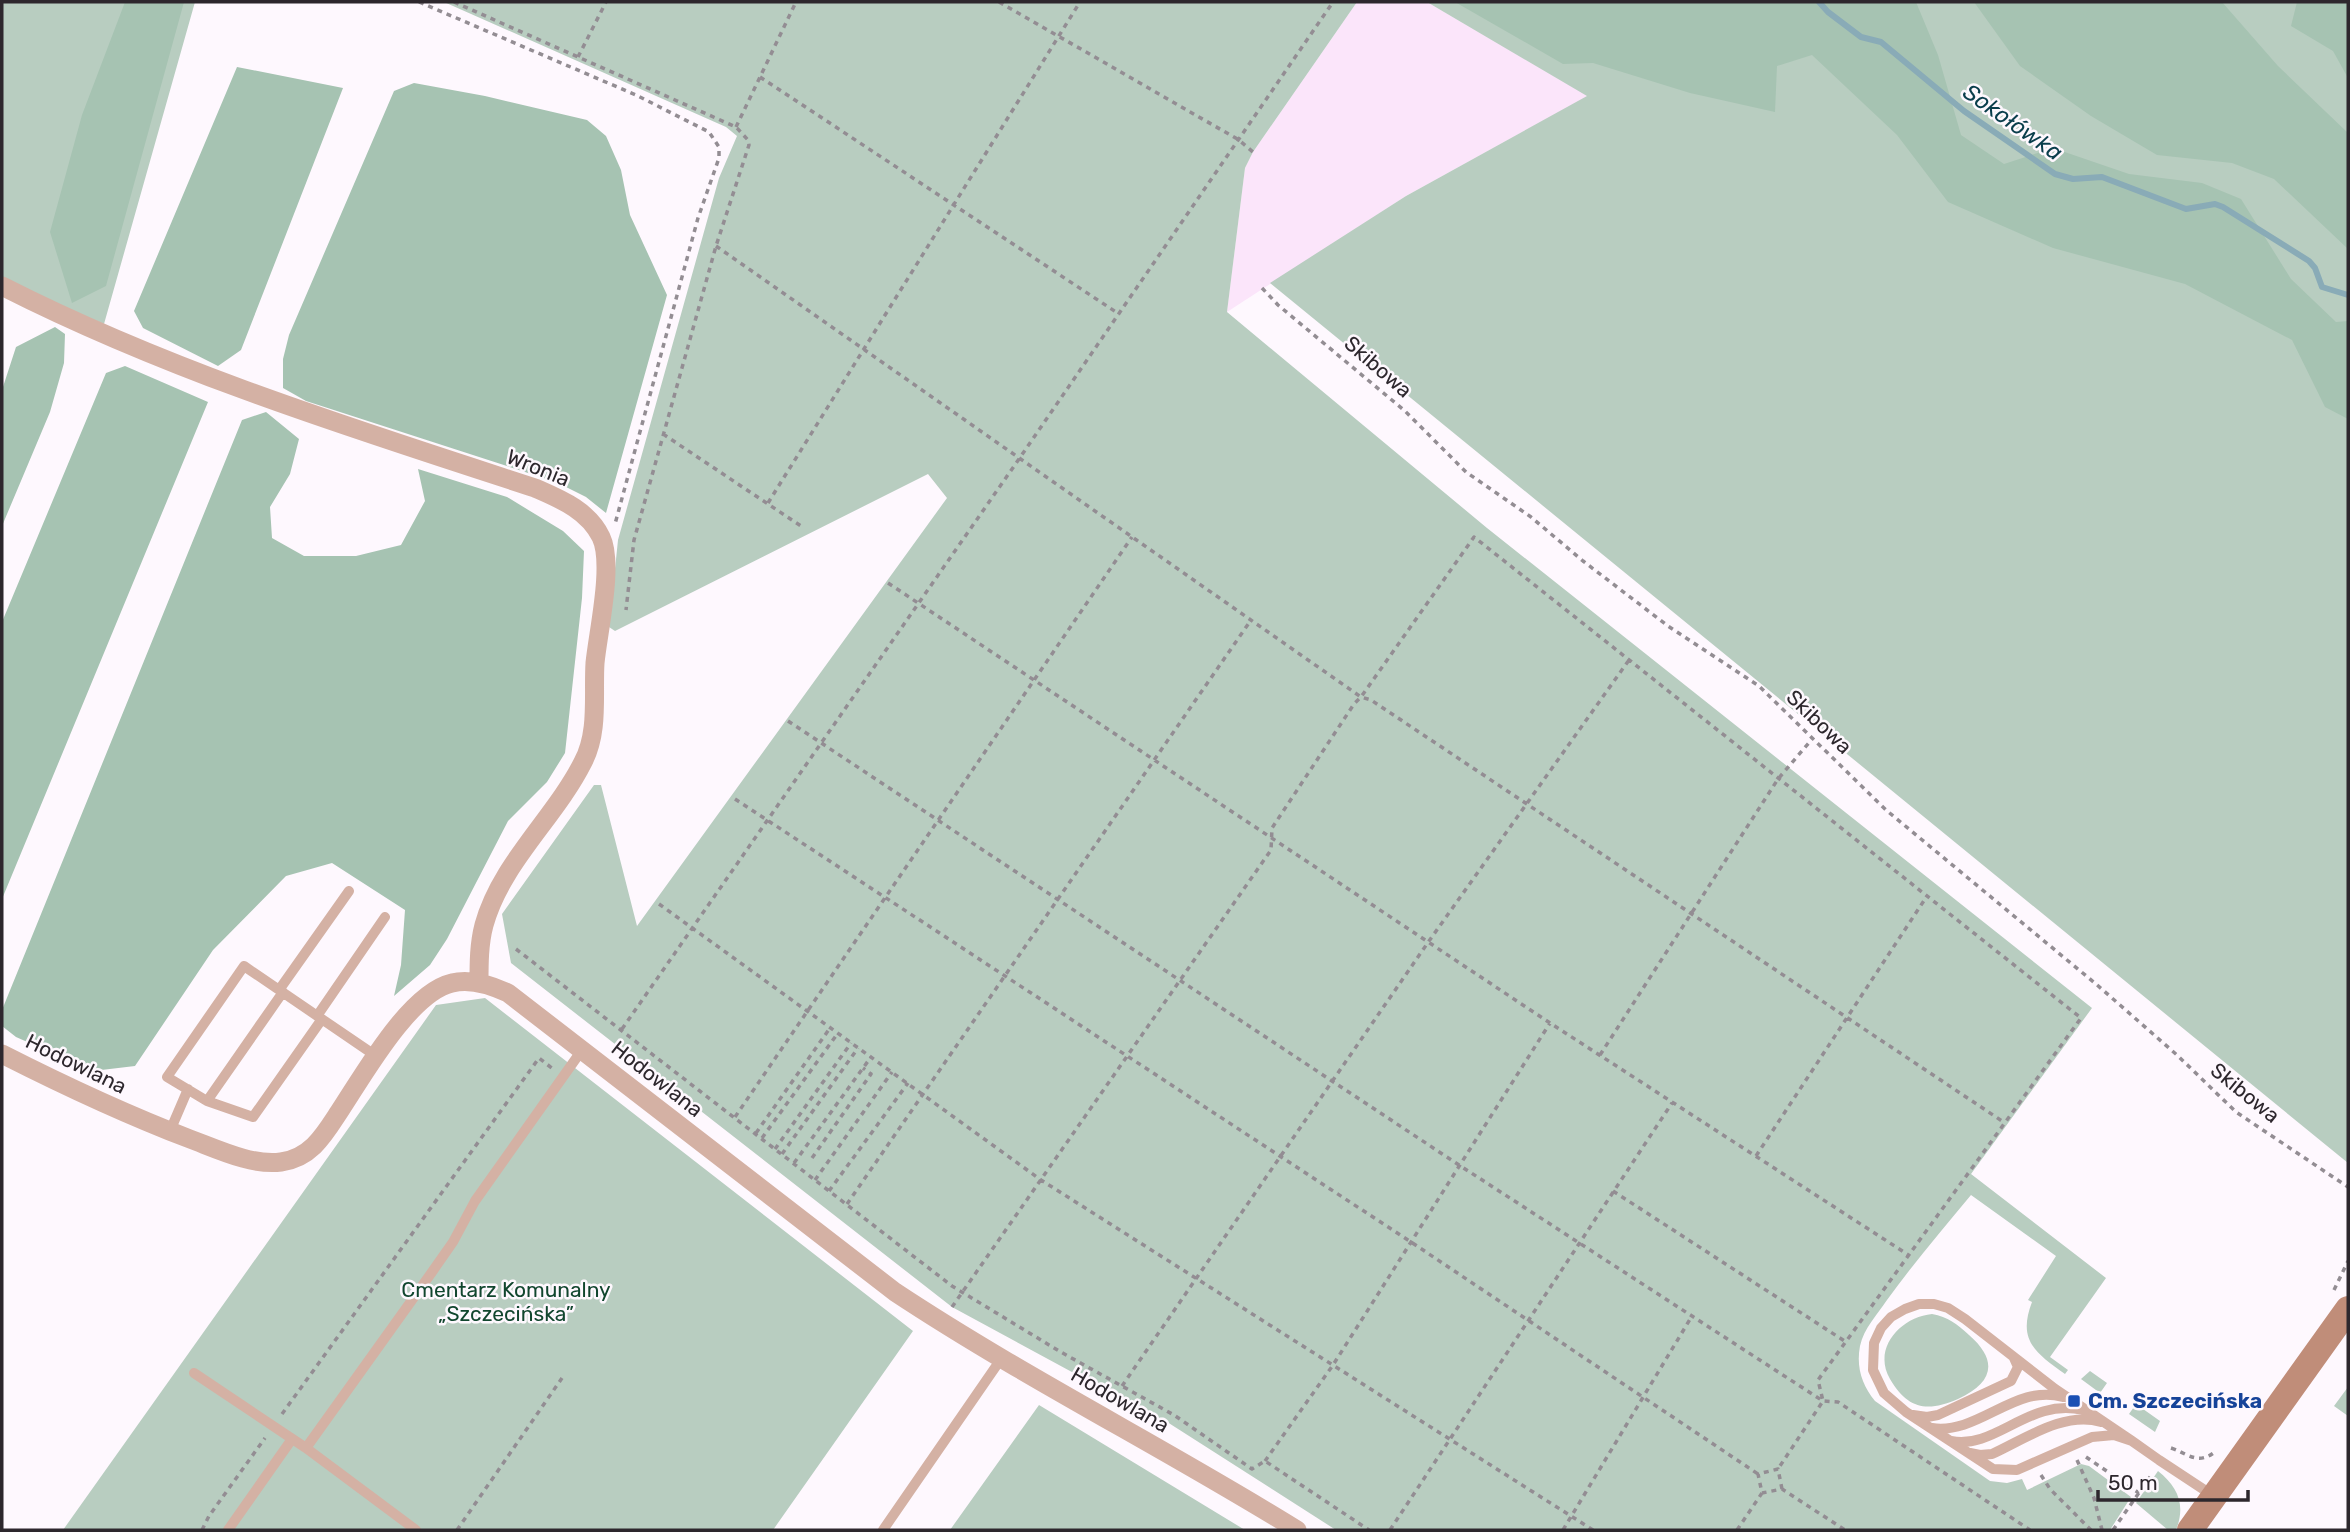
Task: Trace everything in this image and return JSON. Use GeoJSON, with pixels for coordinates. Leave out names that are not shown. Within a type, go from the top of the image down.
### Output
{"type":"FeatureCollection","features":[{"type":"Feature","properties":{"kind":"main road"},"geometry":{"type":"LineString","coordinates":[[2190,1530],[2348,1309]]}},
{"type":"Feature","properties":{"kind":"street","name":"Wronia"},"geometry":{"type":"LineString","coordinates":[[2,286],[123,344],[274,400],[535,488],[582,513],[594,524],[602,539]]}},
{"type":"Feature","properties":{"kind":"street"},"geometry":{"type":"LineString","coordinates":[[479,983],[480,948],[489,908],[507,875],[569,787],[591,742],[596,660],[606,575],[602,539]]}},
{"type":"Feature","properties":{"kind":"street","name":"Hodowlana"},"geometry":{"type":"LineString","coordinates":[[2,1054],[111,1108],[217,1149],[275,1163],[295,1159],[320,1141],[415,1005],[430,993],[453,982],[492,985],[508,993],[895,1292],[1001,1359],[1297,1530]]}},
{"type":"Feature","properties":{"kind":"lane"},"geometry":{"type":"LineString","coordinates":[[207,1101],[349,891]]}},
{"type":"Feature","properties":{"kind":"lane"},"geometry":{"type":"LineString","coordinates":[[377,1056],[319,1017],[244,966],[167,1077],[207,1101],[253,1117],[319,1017],[385,917]]}},
{"type":"Feature","properties":{"kind":"lane"},"geometry":{"type":"LineString","coordinates":[[306,1448],[432,1272],[475,1201],[582,1050]]}},
{"type":"Feature","properties":{"kind":"lane"},"geometry":{"type":"LineString","coordinates":[[170,1131],[188,1089]]}},
{"type":"Feature","properties":{"kind":"lane"},"geometry":{"type":"LineString","coordinates":[[2132,1441],[2114,1435],[2092,1437],[2010,1471],[1993,1469],[1926,1426],[1884,1394],[1873,1370],[1874,1343],[1881,1328],[1891,1317],[1905,1309],[1919,1304],[1948,1308],[2093,1415],[2132,1441],[2213,1497]]}},
{"type":"Feature","properties":{"kind":"lane"},"geometry":{"type":"LineString","coordinates":[[1906,1412],[1933,1416],[2006,1384],[2016,1374],[2017,1362],[2014,1357]]}},
{"type":"Feature","properties":{"kind":"lane"},"geometry":{"type":"LineString","coordinates":[[883,1530],[1001,1359]]}},
{"type":"Feature","properties":{"kind":"lane"},"geometry":{"type":"LineString","coordinates":[[194,1373],[306,1448],[416,1530]]}},
{"type":"Feature","properties":{"kind":"lane"},"geometry":{"type":"LineString","coordinates":[[1926,1426],[1956,1428],[2033,1395],[2051,1394],[2074,1401]]}},
{"type":"Feature","properties":{"kind":"lane"},"geometry":{"type":"LineString","coordinates":[[1946,1438],[1957,1442],[1975,1441],[2050,1408],[2070,1408],[2093,1415]]}},
{"type":"Feature","properties":{"kind":"lane"},"geometry":{"type":"LineString","coordinates":[[1965,1451],[1980,1455],[1993,1454],[2069,1421],[2096,1421],[2111,1427]]}},
{"type":"Feature","properties":{"kind":"lane"},"geometry":{"type":"LineString","coordinates":[[228,1530],[292,1439]]}},
{"type":"Feature","properties":{"kind":"path"},"geometry":{"type":"LineString","coordinates":[[419,2],[636,95],[709,132],[719,147],[719,158],[698,218],[617,520],[602,539]]}},
{"type":"Feature","properties":{"kind":"path"},"geometry":{"type":"LineString","coordinates":[[454,2],[736,127],[748,139],[749,145],[716,246],[634,540],[626,610]]}},
{"type":"Feature","properties":{"kind":"path"},"geometry":{"type":"LineString","coordinates":[[578,57],[606,2]]}},
{"type":"Feature","properties":{"kind":"path"},"geometry":{"type":"LineString","coordinates":[[736,127],[796,2]]}},
{"type":"Feature","properties":{"kind":"path"},"geometry":{"type":"LineString","coordinates":[[999,2],[1239,140],[1253,152]]}},
{"type":"Feature","properties":{"kind":"path"},"geometry":{"type":"LineString","coordinates":[[768,503],[1080,2]]}},
{"type":"Feature","properties":{"kind":"path"},"geometry":{"type":"LineString","coordinates":[[622,1029],[919,604],[1333,2]]}},
{"type":"Feature","properties":{"kind":"path"},"geometry":{"type":"LineString","coordinates":[[760,77],[1119,314]]}},
{"type":"Feature","properties":{"kind":"path"},"geometry":{"type":"LineString","coordinates":[[716,246],[1362,697],[1371,700],[2005,1123]]}},
{"type":"Feature","properties":{"kind":"path","name":"Skibowa"},"geometry":{"type":"LineString","coordinates":[[1262,288],[1405,411],[1466,472],[1531,517],[1668,626],[1759,686],[1886,810],[2096,984],[2177,1055],[2236,1112],[2348,1187]]}},
{"type":"Feature","properties":{"kind":"path"},"geometry":{"type":"LineString","coordinates":[[663,435],[801,526]]}},
{"type":"Feature","properties":{"kind":"path"},"geometry":{"type":"LineString","coordinates":[[734,1117],[1132,537]]}},
{"type":"Feature","properties":{"kind":"path"},"geometry":{"type":"LineString","coordinates":[[941,1322],[1270,850],[1272,828],[1354,704],[1362,697],[1474,537],[2081,1018],[1818,1380],[1823,1401],[1778,1469],[1758,1474]]}},
{"type":"Feature","properties":{"kind":"path"},"geometry":{"type":"LineString","coordinates":[[888,583],[1550,1023],[1910,1256]]}},
{"type":"Feature","properties":{"kind":"path"},"geometry":{"type":"LineString","coordinates":[[847,1204],[1251,620]]}},
{"type":"Feature","properties":{"kind":"path"},"geometry":{"type":"LineString","coordinates":[[1122,1386],[1429,941],[1629,660]]}},
{"type":"Feature","properties":{"kind":"path"},"geometry":{"type":"LineString","coordinates":[[788,721],[1459,1165],[1823,1401],[1838,1402],[2030,1530]]}},
{"type":"Feature","properties":{"kind":"path"},"geometry":{"type":"LineString","coordinates":[[1599,1055],[1778,779],[1814,738]]}},
{"type":"Feature","properties":{"kind":"path"},"geometry":{"type":"LineString","coordinates":[[735,799],[1411,1242],[1758,1474],[1762,1493]]}},
{"type":"Feature","properties":{"kind":"path"},"geometry":{"type":"LineString","coordinates":[[1756,1156],[1927,896]]}},
{"type":"Feature","properties":{"kind":"path"},"geometry":{"type":"LineString","coordinates":[[659,904],[1041,1180],[1593,1530]]}},
{"type":"Feature","properties":{"kind":"path"},"geometry":{"type":"LineString","coordinates":[[516,949],[962,1292],[1174,1415],[1252,1469],[1265,1461],[1333,1365],[1550,1023]]}},
{"type":"Feature","properties":{"kind":"path"},"geometry":{"type":"LineString","coordinates":[[756,1133],[830,1028]]}},
{"type":"Feature","properties":{"kind":"path"},"geometry":{"type":"LineString","coordinates":[[762,1138],[838,1033]]}},
{"type":"Feature","properties":{"kind":"path"},"geometry":{"type":"LineString","coordinates":[[775,1149],[851,1043]]}},
{"type":"Feature","properties":{"kind":"path"},"geometry":{"type":"LineString","coordinates":[[782,1154],[858,1048]]}},
{"type":"Feature","properties":{"kind":"path"},"geometry":{"type":"LineString","coordinates":[[794,1163],[872,1057]]}},
{"type":"Feature","properties":{"kind":"path"},"geometry":{"type":"LineString","coordinates":[[202,1530],[209,1516],[539,1058],[563,1076]]}},
{"type":"Feature","properties":{"kind":"path"},"geometry":{"type":"LineString","coordinates":[[812,1158],[871,1074],[863,1068]]}},
{"type":"Feature","properties":{"kind":"path"},"geometry":{"type":"LineString","coordinates":[[815,1180],[892,1072]]}},
{"type":"Feature","properties":{"kind":"path"},"geometry":{"type":"LineString","coordinates":[[829,1191],[908,1083]]}},
{"type":"Feature","properties":{"kind":"path"},"geometry":{"type":"LineString","coordinates":[[1390,1530],[1672,1102]]}},
{"type":"Feature","properties":{"kind":"path"},"geometry":{"type":"LineString","coordinates":[[1614,1191],[1846,1342]]}},
{"type":"Feature","properties":{"kind":"path"},"geometry":{"type":"LineString","coordinates":[[1563,1530],[1692,1316]]}},
{"type":"Feature","properties":{"kind":"path"},"geometry":{"type":"LineString","coordinates":[[457,1530],[562,1378]]}},
{"type":"Feature","properties":{"kind":"path"},"geometry":{"type":"LineString","coordinates":[[2076,1457],[2088,1457],[2139,1493]]}},
{"type":"Feature","properties":{"kind":"path"},"geometry":{"type":"LineString","coordinates":[[1265,1461],[1368,1530]]}},
{"type":"Feature","properties":{"kind":"path"},"geometry":{"type":"LineString","coordinates":[[2079,1465],[2094,1498],[2102,1530]]}},
{"type":"Feature","properties":{"kind":"path"},"geometry":{"type":"LineString","coordinates":[[1778,1469],[1782,1489]]}},
{"type":"Feature","properties":{"kind":"path"},"geometry":{"type":"LineString","coordinates":[[2113,1530],[2156,1469]]}},
{"type":"Feature","properties":{"kind":"path"},"geometry":{"type":"LineString","coordinates":[[2042,1472],[2044,1482],[2091,1530]]}},
{"type":"Feature","properties":{"kind":"path"},"geometry":{"type":"LineString","coordinates":[[1737,1530],[1762,1493],[1782,1489],[1845,1530]]}},
{"type":"Feature","properties":{"kind":"shaded area"},"geometry":{"type":"Polygon","coordinates":[[[1357,2],[1427,2],[1588,96],[1406,196],[1227,312],[1245,168],[1253,152],[1357,2]]]}},
{"type":"Feature","properties":{"kind":"green space"},"geometry":{"type":"Polygon","coordinates":[[[2,2],[195,2],[104,324],[2,282],[2,2]]]}},
{"type":"Feature","properties":{"kind":"green space"},"geometry":{"type":"Polygon","coordinates":[[[125,2],[184,2],[106,286],[72,303],[50,232],[82,115],[125,2]]]}},
{"type":"Feature","properties":{"kind":"green space"},"geometry":{"type":"Polygon","coordinates":[[[444,2],[1357,2],[1253,152],[1245,168],[1227,312],[1487,528],[2092,1008],[1971,1174],[2106,1278],[2050,1357],[2068,1370],[2065,1374],[2038,1352],[2028,1336],[2027,1327],[2032,1302],[2028,1300],[2056,1256],[1971,1195],[1871,1322],[1862,1339],[1859,1361],[1863,1382],[1875,1401],[1990,1481],[2007,1483],[2022,1479],[2027,1490],[2081,1464],[2089,1466],[2131,1497],[2110,1530],[1336,1530],[1164,1420],[952,1307],[511,963],[502,914],[594,785],[601,785],[637,926],[947,498],[928,474],[615,631],[609,627],[618,540],[719,178],[737,136],[726,127],[444,2]]]}},
{"type":"Feature","properties":{"kind":"green space"},"geometry":{"type":"Polygon","coordinates":[[[1427,2],[2348,2],[2348,1163],[1270,283],[1406,196],[1587,96],[1427,2]]]}},
{"type":"Feature","properties":{"kind":"green space"},"geometry":{"type":"Polygon","coordinates":[[[1455,2],[1916,2],[1938,55],[1961,135],[2004,164],[2053,148],[2129,174],[2202,183],[2241,199],[2291,279],[2336,322],[2348,321],[2348,419],[2325,407],[2292,340],[2185,284],[2053,248],[1948,202],[1897,135],[1812,55],[1777,66],[1775,112],[1690,93],[1593,63],[1563,64],[1455,2]]]}},
{"type":"Feature","properties":{"kind":"green space"},"geometry":{"type":"Polygon","coordinates":[[[1974,2],[2222,2],[2278,66],[2348,133],[2348,249],[2274,179],[2232,163],[2157,155],[2091,116],[2020,66],[1974,2]]]}},
{"type":"Feature","properties":{"kind":"green space"},"geometry":{"type":"Polygon","coordinates":[[[2297,2],[2348,2],[2348,78],[2333,51],[2291,26],[2297,2]]]}},
{"type":"Feature","properties":{"kind":"green space"},"geometry":{"type":"Polygon","coordinates":[[[237,67],[343,88],[241,350],[218,366],[143,328],[134,311],[237,67]]]}},
{"type":"Feature","properties":{"kind":"green space"},"geometry":{"type":"Polygon","coordinates":[[[414,83],[485,96],[587,120],[606,136],[621,170],[630,215],[667,295],[606,513],[586,497],[556,482],[306,401],[283,388],[283,359],[289,335],[394,91],[414,83]]]}},
{"type":"Feature","properties":{"kind":"green space"},"geometry":{"type":"Polygon","coordinates":[[[55,327],[65,334],[64,363],[50,412],[2,526],[2,390],[16,347],[55,327]]]}},
{"type":"Feature","properties":{"kind":"green space"},"geometry":{"type":"Polygon","coordinates":[[[125,366],[208,402],[2,899],[2,622],[106,373],[125,366]]]}},
{"type":"Feature","properties":{"kind":"green space"},"geometry":{"type":"Polygon","coordinates":[[[266,412],[299,439],[290,474],[270,507],[272,538],[304,556],[356,556],[401,545],[425,501],[418,469],[507,497],[563,531],[584,551],[582,598],[565,753],[547,782],[508,821],[447,939],[430,965],[394,996],[401,965],[405,910],[332,863],[286,876],[213,950],[135,1066],[93,1071],[16,1037],[2,1026],[2,1010],[242,420],[266,412]]]}},
{"type":"Feature","properties":{"kind":"green space","name":"Cmentarz Komunalny „Szczecińska”"},"geometry":{"type":"Polygon","coordinates":[[[485,998],[913,1331],[773,1530],[63,1530],[436,1005],[485,998]]]}},
{"type":"Feature","properties":{"kind":"green space"},"geometry":{"type":"Polygon","coordinates":[[[1932,1314],[1952,1322],[1979,1345],[1988,1362],[1988,1371],[1985,1379],[1970,1393],[1947,1403],[1928,1407],[1912,1402],[1897,1389],[1885,1367],[1885,1356],[1887,1346],[1900,1328],[1921,1316],[1932,1314]]]}},
{"type":"Feature","properties":{"kind":"green space"},"geometry":{"type":"Polygon","coordinates":[[[2090,1371],[2107,1383],[2100,1393],[2081,1379],[2090,1371]]]}},
{"type":"Feature","properties":{"kind":"green space"},"geometry":{"type":"Polygon","coordinates":[[[2348,1387],[2348,1416],[2334,1406],[2348,1387]]]}},
{"type":"Feature","properties":{"kind":"green space"},"geometry":{"type":"Polygon","coordinates":[[[2136,1404],[2160,1421],[2155,1432],[2129,1414],[2136,1404]]]}},
{"type":"Feature","properties":{"kind":"green space"},"geometry":{"type":"Polygon","coordinates":[[[1039,1405],[1245,1530],[950,1530],[1039,1405]]]}},
{"type":"Feature","properties":{"kind":"green space"},"geometry":{"type":"Polygon","coordinates":[[[2158,1471],[2171,1483],[2178,1497],[2180,1512],[2176,1530],[2168,1530],[2136,1503],[2158,1471]]]}},
{"type":"Feature","properties":{"kind":"waterway","name":"Sokołówka"},"geometry":{"type":"LineString","coordinates":[[1819,2],[1861,37],[1881,42],[1964,111],[2055,174],[2073,179],[2102,177],[2186,209],[2215,204],[2223,207],[2309,261],[2315,268],[2322,287],[2348,295]]}},
{"type":"Feature","properties":{"kind":"place","name":"Cm. Szczecińska"},"geometry":{"type":"Point","coordinates":[2074,1401]}}]}
